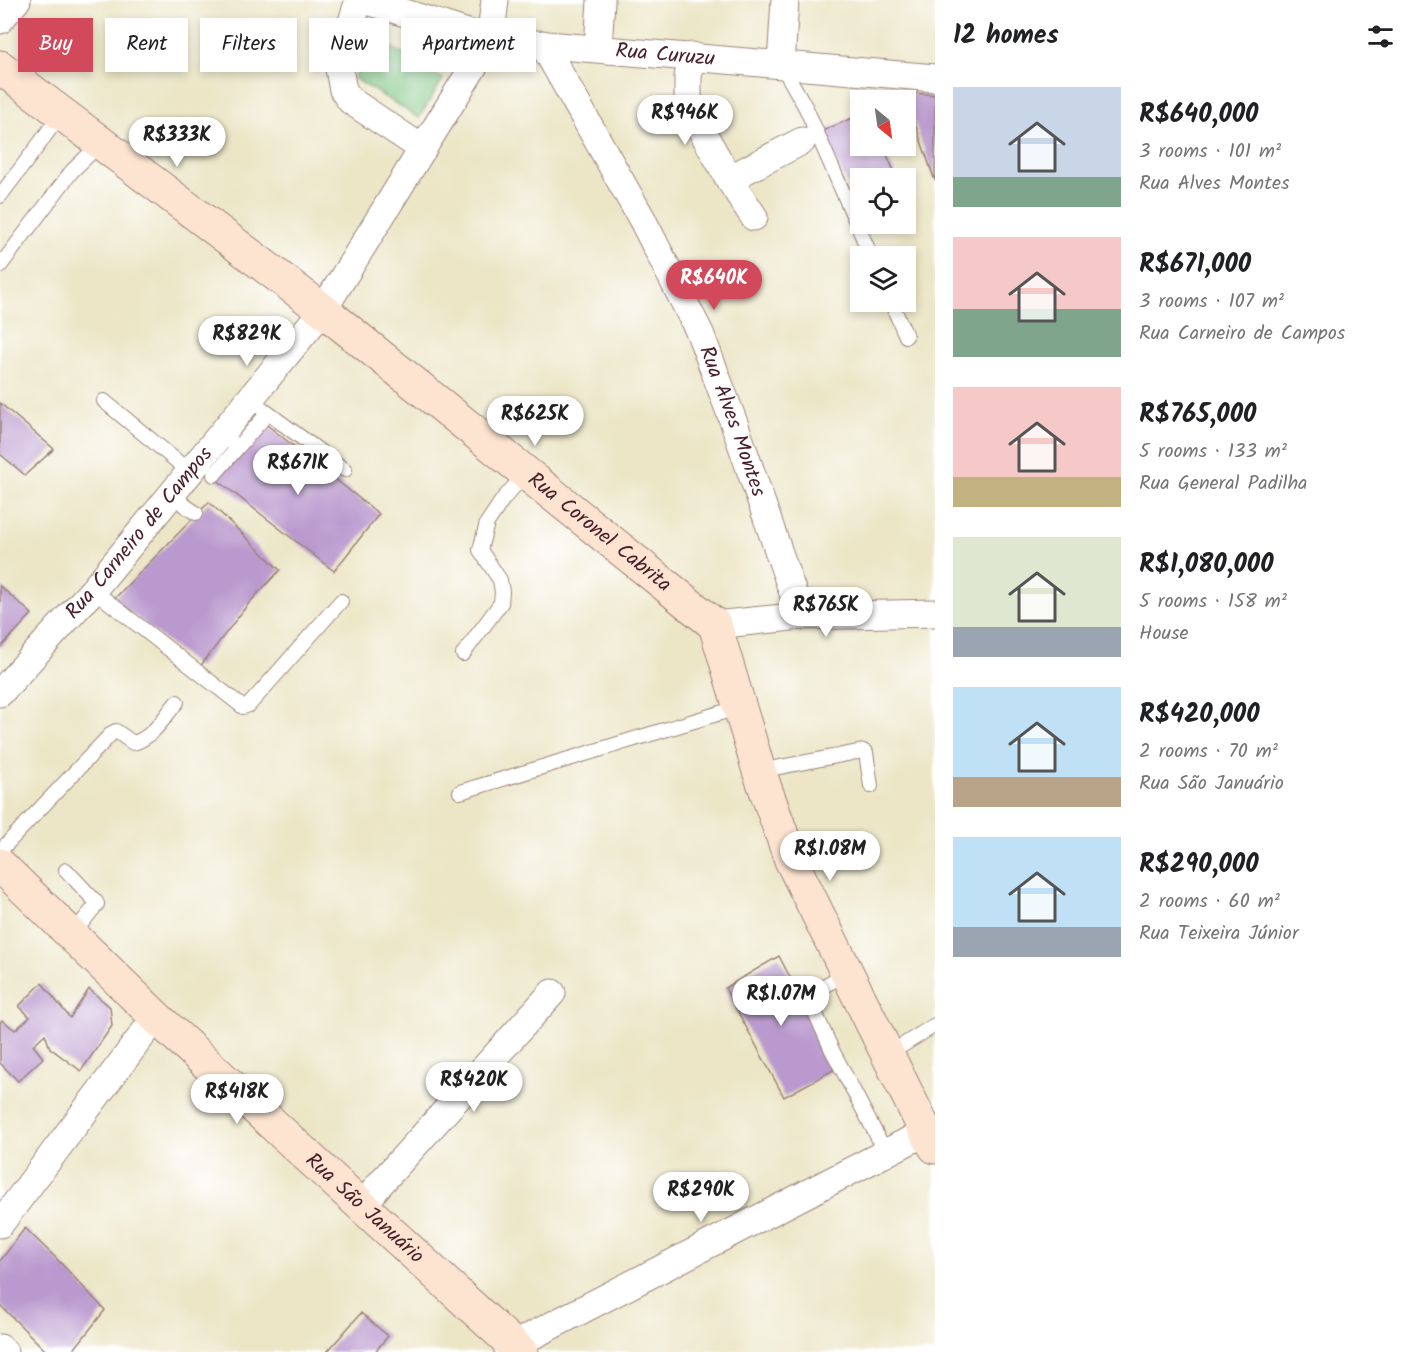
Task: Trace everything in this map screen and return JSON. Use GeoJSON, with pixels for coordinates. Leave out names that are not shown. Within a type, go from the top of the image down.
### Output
{"type":"FeatureCollection","features":[{"type":"Feature","properties":{"kind":"street"},"geometry":{"type":"LineString","coordinates":[[0,20],[17,0]]}},
{"type":"Feature","properties":{"kind":"street"},"geometry":{"type":"LineString","coordinates":[[359,0],[339,64],[343,90],[351,101],[423,149]]}},
{"type":"Feature","properties":{"kind":"street","name":"Rua Curuzu"},"geometry":{"type":"LineString","coordinates":[[364,0],[421,18]]}},
{"type":"Feature","properties":{"kind":"street"},"geometry":{"type":"LineString","coordinates":[[493,18],[495,0]]}},
{"type":"Feature","properties":{"kind":"street"},"geometry":{"type":"LineString","coordinates":[[598,48],[601,0]]}},
{"type":"Feature","properties":{"kind":"street"},"geometry":{"type":"LineString","coordinates":[[781,64],[785,0]]}},
{"type":"Feature","properties":{"kind":"street","name":"Rua Curuzu"},"geometry":{"type":"LineString","coordinates":[[536,43],[935,78]]}},
{"type":"Feature","properties":{"kind":"street","name":"Rua Alves Montes"},"geometry":{"type":"LineString","coordinates":[[543,44],[642,219],[700,333],[801,616]]}},
{"type":"Feature","properties":{"kind":"street"},"geometry":{"type":"LineString","coordinates":[[692,56],[688,77],[688,96],[693,115],[729,179],[754,217]]}},
{"type":"Feature","properties":{"kind":"street","name":"Rua Coronel Cabrita"},"geometry":{"type":"LineString","coordinates":[[0,67],[323,310],[715,625]]}},
{"type":"Feature","properties":{"kind":"street","name":"Rua Carneiro de Campos"},"geometry":{"type":"LineString","coordinates":[[0,693],[93,590],[172,493],[202,473],[259,406],[323,310],[470,72]]}},
{"type":"Feature","properties":{"kind":"street"},"geometry":{"type":"LineString","coordinates":[[729,179],[802,141]]}},
{"type":"Feature","properties":{"kind":"street"},"geometry":{"type":"LineString","coordinates":[[514,1350],[886,1152],[930,1139],[791,860],[759,771],[715,625],[801,616],[935,613]]}},
{"type":"Feature","properties":{"kind":"street","name":"Rua São Januário"},"geometry":{"type":"LineString","coordinates":[[0,865],[156,1017],[363,1206],[514,1350]]}},
{"type":"Feature","properties":{"kind":"street"},"geometry":{"type":"LineString","coordinates":[[363,1206],[378,1186],[552,993]]}},
{"type":"Feature","properties":{"kind":"street"},"geometry":{"type":"LineString","coordinates":[[0,1224],[156,1017]]}},
{"type":"Feature","properties":{"kind":"street"},"geometry":{"type":"LineString","coordinates":[[0,1348],[4,1352]]}},
{"type":"Feature","properties":{"kind":"lane"},"geometry":{"type":"LineString","coordinates":[[781,64],[806,108],[867,246]]}},
{"type":"Feature","properties":{"kind":"lane"},"geometry":{"type":"LineString","coordinates":[[0,196],[61,113]]}},
{"type":"Feature","properties":{"kind":"lane"},"geometry":{"type":"LineString","coordinates":[[0,266],[72,171],[101,143]]}},
{"type":"Feature","properties":{"kind":"lane"},"geometry":{"type":"LineString","coordinates":[[895,312],[906,336]]}},
{"type":"Feature","properties":{"kind":"lane"},"geometry":{"type":"LineString","coordinates":[[105,401],[202,473]]}},
{"type":"Feature","properties":{"kind":"lane"},"geometry":{"type":"LineString","coordinates":[[259,406],[345,470]]}},
{"type":"Feature","properties":{"kind":"lane"},"geometry":{"type":"LineString","coordinates":[[463,654],[501,603],[500,580],[480,550],[488,523],[503,499],[526,473]]}},
{"type":"Feature","properties":{"kind":"lane"},"geometry":{"type":"LineString","coordinates":[[172,493],[196,513]]}},
{"type":"Feature","properties":{"kind":"lane"},"geometry":{"type":"LineString","coordinates":[[93,590],[243,707],[249,705],[341,601]]}},
{"type":"Feature","properties":{"kind":"lane"},"geometry":{"type":"LineString","coordinates":[[0,851],[112,733],[116,731],[134,743],[138,742],[148,736],[177,702]]}},
{"type":"Feature","properties":{"kind":"lane"},"geometry":{"type":"LineString","coordinates":[[460,792],[740,707]]}},
{"type":"Feature","properties":{"kind":"lane"},"geometry":{"type":"LineString","coordinates":[[759,771],[863,751],[866,753],[871,786]]}},
{"type":"Feature","properties":{"kind":"lane"},"geometry":{"type":"LineString","coordinates":[[66,870],[97,904],[72,935]]}},
{"type":"Feature","properties":{"kind":"lane"},"geometry":{"type":"LineString","coordinates":[[847,973],[813,992],[809,999],[831,1048],[886,1152]]}},
{"type":"Feature","properties":{"kind":"lane"},"geometry":{"type":"LineString","coordinates":[[887,1055],[935,1025]]}},
{"type":"Feature","properties":{"kind":"green space"},"geometry":{"type":"Polygon","coordinates":[[[389,46],[401,53],[401,72],[432,72],[443,79],[419,118],[354,78],[358,72],[389,72],[389,46]]]}},
{"type":"Feature","properties":{"kind":"building"},"geometry":{"type":"Polygon","coordinates":[[[916,93],[935,95],[935,181],[916,126],[916,93]]]}},
{"type":"Feature","properties":{"kind":"building"},"geometry":{"type":"Polygon","coordinates":[[[850,119],[850,156],[887,156],[893,168],[850,168],[850,190],[823,131],[850,119]]]}},
{"type":"Feature","properties":{"kind":"building"},"geometry":{"type":"Polygon","coordinates":[[[0,403],[54,449],[25,475],[0,454],[0,403]]]}},
{"type":"Feature","properties":{"kind":"building"},"geometry":{"type":"Polygon","coordinates":[[[262,421],[379,514],[334,571],[216,479],[262,421]]]}},
{"type":"Feature","properties":{"kind":"building"},"geometry":{"type":"Polygon","coordinates":[[[209,502],[280,570],[249,603],[199,668],[114,599],[209,502]]]}},
{"type":"Feature","properties":{"kind":"building"},"geometry":{"type":"Polygon","coordinates":[[[0,586],[32,614],[0,648],[0,586]]]}},
{"type":"Feature","properties":{"kind":"building"},"geometry":{"type":"Polygon","coordinates":[[[779,956],[837,1068],[784,1097],[725,988],[779,956]]]}},
{"type":"Feature","properties":{"kind":"building"},"geometry":{"type":"Polygon","coordinates":[[[42,983],[70,1018],[89,989],[110,1007],[112,1026],[81,1071],[50,1048],[45,1034],[33,1045],[43,1058],[18,1081],[0,1063],[0,1023],[2,1020],[15,1030],[30,1017],[19,1006],[42,983]]]}},
{"type":"Feature","properties":{"kind":"building"},"geometry":{"type":"Polygon","coordinates":[[[25,1228],[105,1310],[72,1352],[47,1352],[0,1305],[0,1261],[25,1228]]]}},
{"type":"Feature","properties":{"kind":"building"},"geometry":{"type":"Polygon","coordinates":[[[361,1313],[388,1336],[375,1352],[327,1352],[361,1313]]]}}]}
